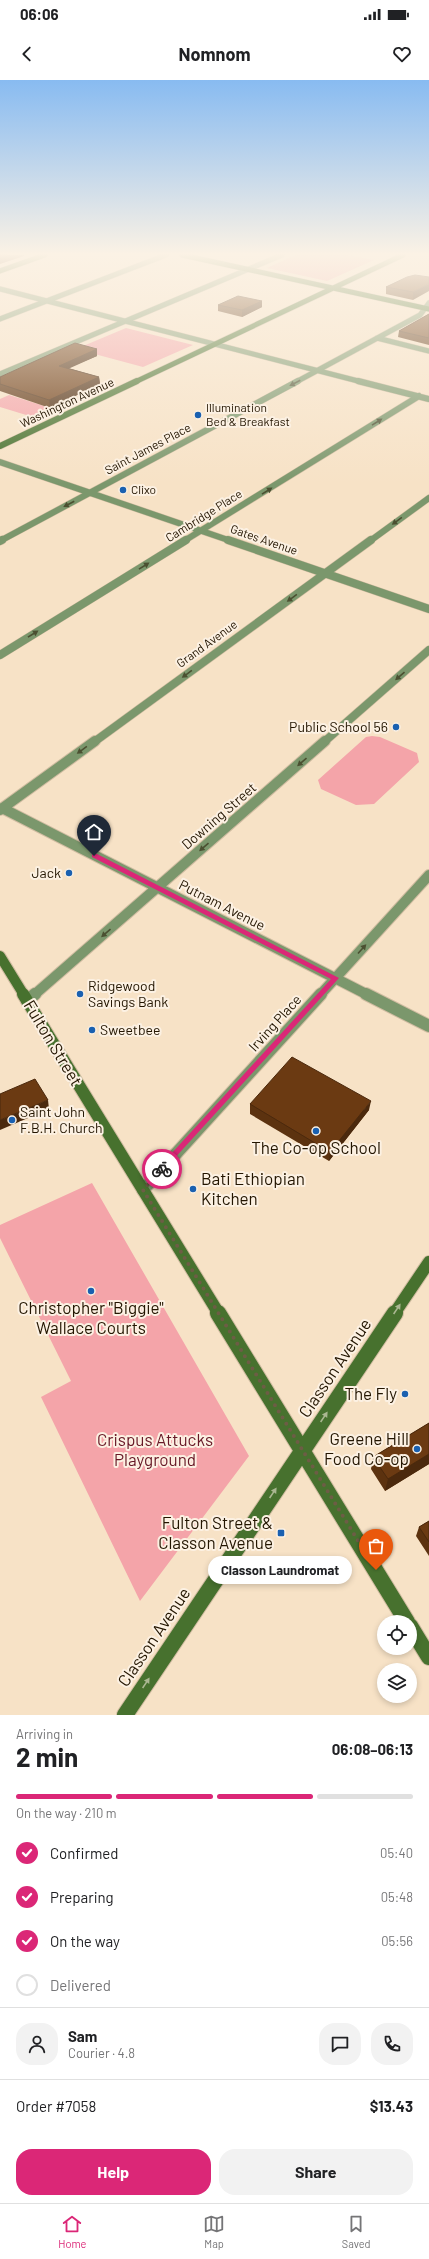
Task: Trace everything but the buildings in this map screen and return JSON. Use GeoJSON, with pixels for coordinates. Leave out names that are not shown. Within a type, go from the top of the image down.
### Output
{"type":"FeatureCollection","features":[{"type":"Feature","properties":{"kind":"main road","name":"Washington Avenue"},"geometry":{"type":"LineString","coordinates":[[0,446],[242,331]]}},
{"type":"Feature","properties":{"kind":"main road","name":"Fulton Street"},"geometry":{"type":"LineString","coordinates":[[0,956],[403,1615]]}},
{"type":"Feature","properties":{"kind":"main road","name":"Classon Avenue"},"geometry":{"type":"LineString","coordinates":[[125,1715],[429,1262]]}},
{"type":"Feature","properties":{"kind":"main road"},"geometry":{"type":"LineString","coordinates":[[417,1637],[429,1657]]}},
{"type":"Feature","properties":{"kind":"street"},"geometry":{"type":"LineString","coordinates":[[0,374],[101,331]]}},
{"type":"Feature","properties":{"kind":"street"},"geometry":{"type":"LineString","coordinates":[[165,331],[429,399]]}},
{"type":"Feature","properties":{"kind":"street","name":"Saint James Place"},"geometry":{"type":"LineString","coordinates":[[0,541],[390,331]]}},
{"type":"Feature","properties":{"kind":"street"},"geometry":{"type":"LineString","coordinates":[[377,338],[429,351]]}},
{"type":"Feature","properties":{"kind":"street","name":"Cambridge Place"},"geometry":{"type":"LineString","coordinates":[[0,655],[419,396]]}},
{"type":"Feature","properties":{"kind":"street","name":"Gates Avenue"},"geometry":{"type":"LineString","coordinates":[[0,462],[429,609]]}},
{"type":"Feature","properties":{"kind":"street","name":"Grand Avenue"},"geometry":{"type":"LineString","coordinates":[[1,809],[429,498]]}},
{"type":"Feature","properties":{"kind":"street","name":"Downing Street"},"geometry":{"type":"LineString","coordinates":[[27,1001],[429,650]]}},
{"type":"Feature","properties":{"kind":"street","name":"Putnam Avenue"},"geometry":{"type":"LineString","coordinates":[[1,809],[429,1026]]}},
{"type":"Feature","properties":{"kind":"street","name":"Irving Place"},"geometry":{"type":"LineString","coordinates":[[143,1190],[429,876]]}},
{"type":"Feature","properties":{"kind":"green space"},"geometry":{"type":"Polygon","coordinates":[[[118,331],[139,331],[193,345],[143,367],[76,349],[118,331]]]}},
{"type":"Feature","properties":{"kind":"green space"},"geometry":{"type":"Polygon","coordinates":[[[9,395],[54,409],[36,418],[0,407],[0,399],[9,395]]]}},
{"type":"Feature","properties":{"kind":"green space"},"geometry":{"type":"Polygon","coordinates":[[[366,737],[380,737],[417,753],[419,762],[374,804],[356,805],[321,789],[318,780],[366,737]]]}},
{"type":"Feature","properties":{"kind":"green space","name":"Crispus Attucks Playground"},"geometry":{"type":"Polygon","coordinates":[[[92,1183],[249,1456],[140,1601],[41,1397],[71,1381],[0,1238],[0,1225],[92,1183]]]}},
{"type":"Feature","properties":{"kind":"way so far"},"geometry":{"type":"LineString","coordinates":[[162,1169],[143,1190],[376,1570]]}},
{"type":"Feature","properties":{"kind":"place","name":"Illumination Bed & Breakfast"},"geometry":{"type":"Point","coordinates":[198,415]}},
{"type":"Feature","properties":{"kind":"place","name":"Clixo"},"geometry":{"type":"Point","coordinates":[123,490]}},
{"type":"Feature","properties":{"kind":"place","name":"Public School 56"},"geometry":{"type":"Point","coordinates":[396,727]}},
{"type":"Feature","properties":{"kind":"place","name":"Jack"},"geometry":{"type":"Point","coordinates":[69,873]}},
{"type":"Feature","properties":{"kind":"place","name":"Ridgewood Savings Bank"},"geometry":{"type":"Point","coordinates":[80,994]}},
{"type":"Feature","properties":{"kind":"place","name":"Sweetbee"},"geometry":{"type":"Point","coordinates":[92,1030]}},
{"type":"Feature","properties":{"kind":"place","name":"Saint John F.B.H. Church"},"geometry":{"type":"Point","coordinates":[12,1120]}},
{"type":"Feature","properties":{"kind":"place","name":"The Co-op School"},"geometry":{"type":"Point","coordinates":[316,1131]}},
{"type":"Feature","properties":{"kind":"place","name":"Bati Ethiopian Kitchen"},"geometry":{"type":"Point","coordinates":[193,1189]}},
{"type":"Feature","properties":{"kind":"place","name":"Christopher \"Biggie\" Wallace Courts"},"geometry":{"type":"Point","coordinates":[91,1291]}},
{"type":"Feature","properties":{"kind":"place","name":"The Fly"},"geometry":{"type":"Point","coordinates":[405,1394]}},
{"type":"Feature","properties":{"kind":"place","name":"Greene Hill Food Co-op"},"geometry":{"type":"Point","coordinates":[417,1449]}},
{"type":"Feature","properties":{"kind":"place","name":"Fulton Street & Classon Avenue"},"geometry":{"type":"Point","coordinates":[281,1533]}},
{"type":"Feature","properties":{"kind":"place","name":"Classon Laundromat"},"geometry":{"type":"Point","coordinates":[376,1570]}},
{"type":"Feature","properties":{"kind":"route"},"geometry":{"type":"LineString","coordinates":[[94,856],[336,978],[162,1169]]}}]}
